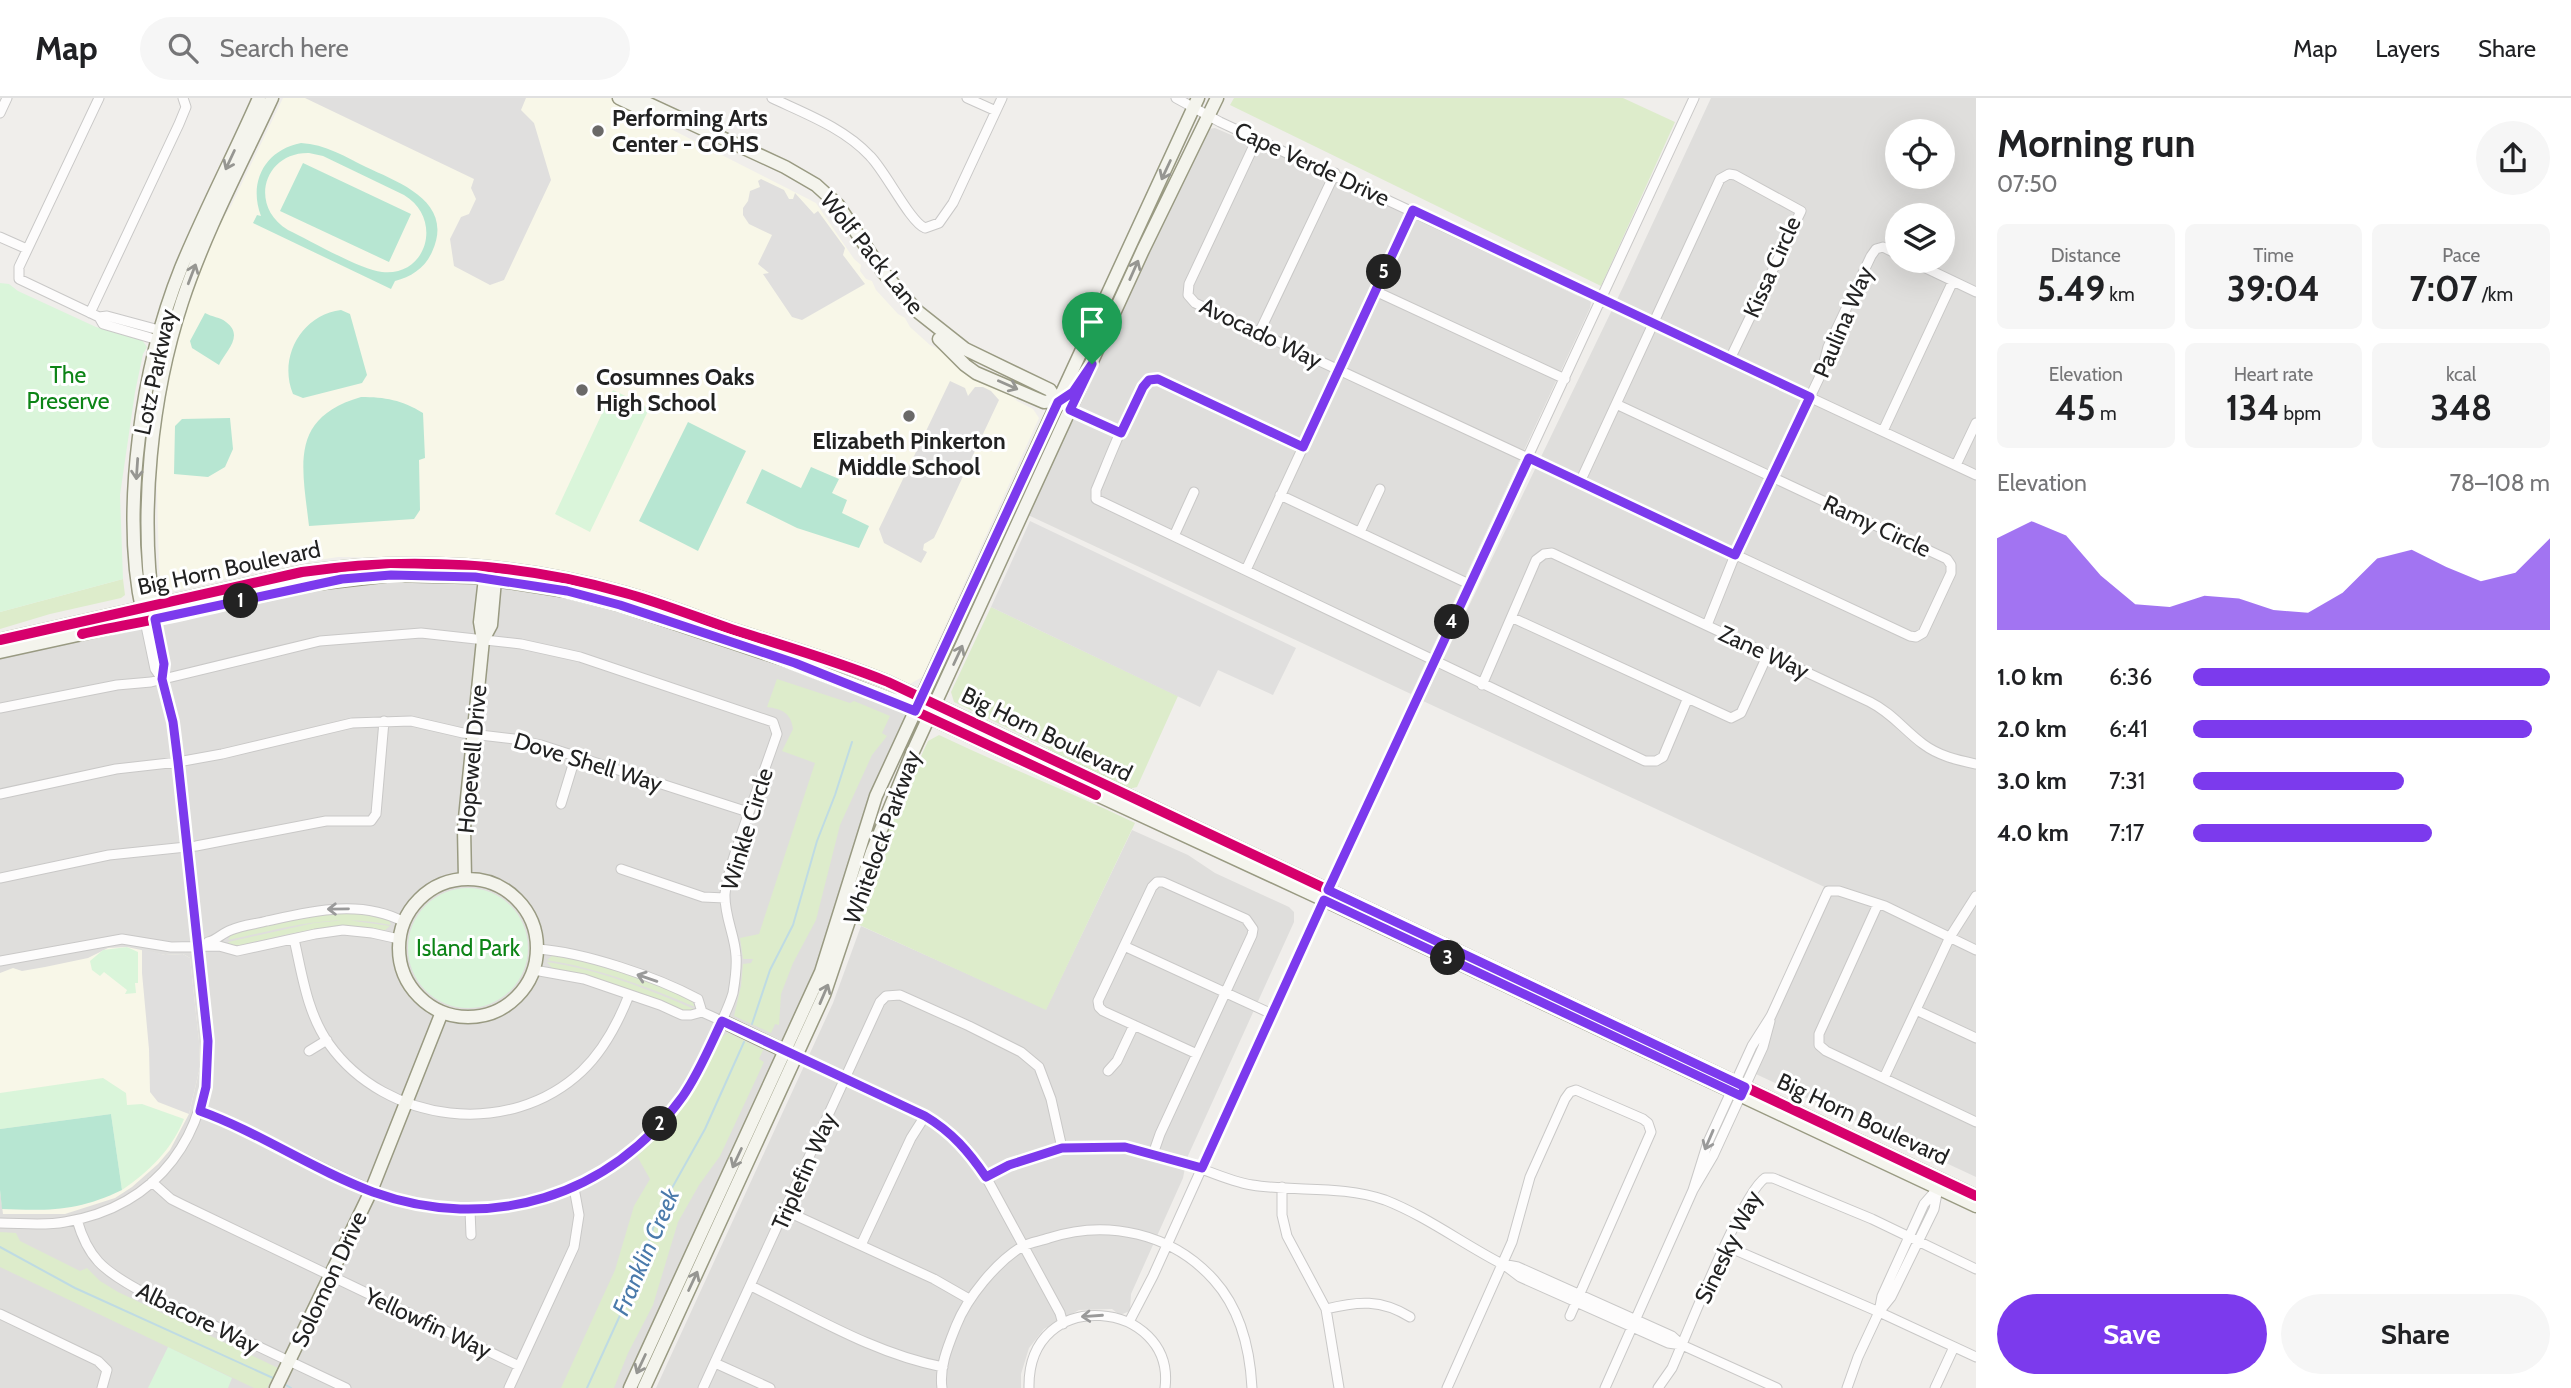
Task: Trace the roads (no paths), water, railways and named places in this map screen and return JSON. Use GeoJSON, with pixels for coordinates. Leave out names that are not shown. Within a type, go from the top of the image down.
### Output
{"type":"FeatureCollection","features":[{"type":"Feature","properties":{"kind":"main road","name":"Lotz Parkway"},"geometry":{"type":"LineString","coordinates":[[149,614],[135,530],[146,394],[159,335],[180,270],[259,98]]}},
{"type":"Feature","properties":{"kind":"main road","name":"Lotz Parkway"},"geometry":{"type":"LineString","coordinates":[[149,614],[150,449],[164,366],[192,274],[272,98]]}},
{"type":"Feature","properties":{"kind":"main road","name":"Wolf Pack Lane"},"geometry":{"type":"LineString","coordinates":[[619,98],[803,185],[831,210],[895,298],[965,365],[976,373],[1041,400],[1058,402]]}},
{"type":"Feature","properties":{"kind":"main road","name":"Wolf Pack Lane"},"geometry":{"type":"LineString","coordinates":[[636,98],[785,167],[816,185],[838,205],[883,272],[927,320],[974,354],[1046,388],[1058,402]]}},
{"type":"Feature","properties":{"kind":"main road","name":"Whitelock Parkway"},"geometry":{"type":"LineString","coordinates":[[630,1388],[791,1054],[824,995],[872,852],[903,773],[1217,98]]}},
{"type":"Feature","properties":{"kind":"main road","name":"Whitelock Parkway"},"geometry":{"type":"LineString","coordinates":[[644,1388],[791,1054],[821,972],[876,796],[1196,103]]}},
{"type":"Feature","properties":{"kind":"main road"},"geometry":{"type":"LineString","coordinates":[[1029,500],[1038,468],[1059,419],[1058,402],[1073,392],[1092,364]]}},
{"type":"Feature","properties":{"kind":"main road","name":"Big Horn Boulevard"},"geometry":{"type":"LineString","coordinates":[[0,652],[302,572],[341,566],[421,563],[473,565],[568,579],[626,593],[858,670],[921,697],[1326,895],[1738,1089],[1976,1196]]}},
{"type":"Feature","properties":{"kind":"main road","name":"Big Horn Boulevard"},"geometry":{"type":"LineString","coordinates":[[0,640],[342,579],[411,575],[490,579],[567,591],[620,605],[795,663],[915,711],[1326,895]]}},
{"type":"Feature","properties":{"kind":"main road","name":"Hopewell Drive"},"geometry":{"type":"LineString","coordinates":[[465,879],[464,828],[483,640],[491,625],[490,579]]}},
{"type":"Feature","properties":{"kind":"main road"},"geometry":{"type":"LineString","coordinates":[[465,879],[492,884],[517,901],[532,922],[537,949],[534,970],[522,991],[497,1011],[470,1017],[442,1012],[427,1004],[407,982],[401,969],[399,939],[404,922],[414,905],[431,890],[465,879]]}},
{"type":"Feature","properties":{"kind":"main road","name":"Solomon Drive"},"geometry":{"type":"LineString","coordinates":[[276,1388],[371,1191],[442,1012]]}},
{"type":"Feature","properties":{"kind":"main road"},"geometry":{"type":"LineString","coordinates":[[722,1021],[791,1054]]}},
{"type":"Feature","properties":{"kind":"main road","name":"Big Horn Boulevard"},"geometry":{"type":"LineString","coordinates":[[1738,1089],[1976,1206]]}},
{"type":"Feature","properties":{"kind":"street"},"geometry":{"type":"LineString","coordinates":[[0,113],[7,98]]}},
{"type":"Feature","properties":{"kind":"street"},"geometry":{"type":"LineString","coordinates":[[99,98],[19,267],[19,279],[95,315],[107,316],[159,335]]}},
{"type":"Feature","properties":{"kind":"street"},"geometry":{"type":"LineString","coordinates":[[95,315],[186,107],[183,98]]}},
{"type":"Feature","properties":{"kind":"street"},"geometry":{"type":"LineString","coordinates":[[772,98],[789,102],[835,129],[870,155],[885,173],[914,221],[925,229],[939,223],[948,212],[1002,98]]}},
{"type":"Feature","properties":{"kind":"street"},"geometry":{"type":"LineString","coordinates":[[967,98],[996,111]]}},
{"type":"Feature","properties":{"kind":"street","name":"Cape Verde Drive"},"geometry":{"type":"LineString","coordinates":[[1176,98],[1196,103],[1208,115],[1257,139],[1335,173],[1976,475]]}},
{"type":"Feature","properties":{"kind":"street"},"geometry":{"type":"LineString","coordinates":[[1129,1322],[1694,98]]}},
{"type":"Feature","properties":{"kind":"street","name":"Avocado Way"},"geometry":{"type":"LineString","coordinates":[[1257,139],[1189,284],[1188,295],[1195,303],[1735,555]]}},
{"type":"Feature","properties":{"kind":"street"},"geometry":{"type":"LineString","coordinates":[[1259,333],[1335,173]]}},
{"type":"Feature","properties":{"kind":"street","name":"Kissa Circle"},"geometry":{"type":"LineString","coordinates":[[1654,323],[1720,179],[1725,174],[1735,174],[1801,211],[1730,359]]}},
{"type":"Feature","properties":{"kind":"street"},"geometry":{"type":"LineString","coordinates":[[1246,570],[1413,210]]}},
{"type":"Feature","properties":{"kind":"street"},"geometry":{"type":"LineString","coordinates":[[0,237],[27,250]]}},
{"type":"Feature","properties":{"kind":"street","name":"Paulina Way"},"geometry":{"type":"LineString","coordinates":[[1707,625],[1735,555],[1821,374],[1828,347],[1876,248],[1885,248]]}},
{"type":"Feature","properties":{"kind":"street"},"geometry":{"type":"LineString","coordinates":[[1936,273],[1976,292]]}},
{"type":"Feature","properties":{"kind":"street"},"geometry":{"type":"LineString","coordinates":[[1883,431],[1952,281]]}},
{"type":"Feature","properties":{"kind":"street"},"geometry":{"type":"LineString","coordinates":[[1375,291],[1565,379]]}},
{"type":"Feature","properties":{"kind":"street"},"geometry":{"type":"LineString","coordinates":[[1580,482],[1654,323]]}},
{"type":"Feature","properties":{"kind":"street"},"geometry":{"type":"LineString","coordinates":[[1303,447],[1158,379],[1149,380],[1121,433],[1096,490],[1096,499],[1482,685],[1649,762],[1657,761],[1665,753],[1687,700]]}},
{"type":"Feature","properties":{"kind":"street"},"geometry":{"type":"LineString","coordinates":[[1616,404],[1772,477]]}},
{"type":"Feature","properties":{"kind":"street"},"geometry":{"type":"LineString","coordinates":[[1070,410],[1121,433]]}},
{"type":"Feature","properties":{"kind":"street"},"geometry":{"type":"LineString","coordinates":[[1956,466],[1976,423]]}},
{"type":"Feature","properties":{"kind":"street","name":"Ramy Circle"},"geometry":{"type":"LineString","coordinates":[[1735,555],[1910,636],[1916,638],[1923,633],[1951,573],[1951,565],[1947,559],[1772,477]]}},
{"type":"Feature","properties":{"kind":"street"},"geometry":{"type":"LineString","coordinates":[[1360,532],[1380,489]]}},
{"type":"Feature","properties":{"kind":"street"},"geometry":{"type":"LineString","coordinates":[[1174,536],[1194,492]]}},
{"type":"Feature","properties":{"kind":"street"},"geometry":{"type":"LineString","coordinates":[[1280,495],[1469,584]]}},
{"type":"Feature","properties":{"kind":"street","name":"Zane Way"},"geometry":{"type":"LineString","coordinates":[[1513,618],[1536,560],[1544,554],[1556,554],[1879,706],[1902,723],[1922,743],[1939,753],[1976,764]]}},
{"type":"Feature","properties":{"kind":"street"},"geometry":{"type":"LineString","coordinates":[[0,1223],[51,1224],[77,1220],[117,1207],[163,1172],[184,1145],[200,1111],[208,1066],[200,945],[173,722],[162,679],[155,668],[149,614]]}},
{"type":"Feature","properties":{"kind":"street"},"geometry":{"type":"LineString","coordinates":[[1482,685],[1513,618],[1729,717],[1739,716],[1769,654]]}},
{"type":"Feature","properties":{"kind":"street","name":"Winkle Circle"},"geometry":{"type":"LineString","coordinates":[[0,708],[117,684],[162,679],[309,643],[405,633],[521,644],[580,657],[774,722],[777,734],[748,812],[726,884],[725,898],[736,962],[732,995],[698,1071],[669,1114],[629,1154],[574,1188],[517,1205],[470,1210],[417,1205],[371,1191],[200,1111]]}},
{"type":"Feature","properties":{"kind":"street"},"geometry":{"type":"LineString","coordinates":[[0,878],[109,855],[187,847],[326,821],[371,821],[376,814],[384,721]]}},
{"type":"Feature","properties":{"kind":"street","name":"Dove Shell Way"},"geometry":{"type":"LineString","coordinates":[[0,794],[116,769],[178,762],[352,723],[411,721],[514,739],[576,755],[748,812]]}},
{"type":"Feature","properties":{"kind":"street"},"geometry":{"type":"LineString","coordinates":[[561,804],[576,755]]}},
{"type":"Feature","properties":{"kind":"street"},"geometry":{"type":"LineString","coordinates":[[621,869],[704,897],[725,898]]}},
{"type":"Feature","properties":{"kind":"street"},"geometry":{"type":"LineString","coordinates":[[1153,1154],[1252,935],[1251,923],[1246,919],[1163,881],[1157,882],[1152,887],[1098,1001],[1099,1007],[1197,1054]]}},
{"type":"Feature","properties":{"kind":"street"},"geometry":{"type":"LineString","coordinates":[[1605,1388],[1693,1190],[1713,1156],[1738,1089],[1763,1047],[1771,1016],[1824,894],[1828,891],[1839,891],[1878,904],[1976,950]]}},
{"type":"Feature","properties":{"kind":"street"},"geometry":{"type":"LineString","coordinates":[[1884,1079],[1950,937],[1976,896]]}},
{"type":"Feature","properties":{"kind":"street"},"geometry":{"type":"LineString","coordinates":[[1878,904],[1819,1034],[1819,1045],[1826,1051],[1976,1122]]}},
{"type":"Feature","properties":{"kind":"street"},"geometry":{"type":"LineString","coordinates":[[200,945],[216,940],[231,930],[326,909],[359,909],[390,914],[404,922]]}},
{"type":"Feature","properties":{"kind":"street"},"geometry":{"type":"LineString","coordinates":[[0,961],[122,939],[172,947],[219,946],[237,951],[343,930],[399,939]]}},
{"type":"Feature","properties":{"kind":"street"},"geometry":{"type":"LineString","coordinates":[[294,939],[313,1013],[327,1040],[356,1072],[386,1094],[406,1104],[456,1115],[494,1113],[522,1107],[556,1090],[582,1071],[608,1040],[629,995]]}},
{"type":"Feature","properties":{"kind":"street"},"geometry":{"type":"LineString","coordinates":[[1124,946],[1272,1014]]}},
{"type":"Feature","properties":{"kind":"street"},"geometry":{"type":"LineString","coordinates":[[537,949],[591,959],[678,989],[698,999],[702,1012]]}},
{"type":"Feature","properties":{"kind":"street"},"geometry":{"type":"LineString","coordinates":[[534,970],[584,979],[681,1014],[691,1016],[702,1012],[722,1021]]}},
{"type":"Feature","properties":{"kind":"street","name":"Triplefin Way"},"geometry":{"type":"LineString","coordinates":[[703,1388],[880,1002],[886,996],[900,995],[1021,1052],[1039,1067],[1051,1099],[1062,1148]]}},
{"type":"Feature","properties":{"kind":"street"},"geometry":{"type":"LineString","coordinates":[[1916,1010],[1976,1038]]}},
{"type":"Feature","properties":{"kind":"street"},"geometry":{"type":"LineString","coordinates":[[1108,1071],[1117,1060],[1134,1025]]}},
{"type":"Feature","properties":{"kind":"street"},"geometry":{"type":"LineString","coordinates":[[309,1051],[327,1040]]}},
{"type":"Feature","properties":{"kind":"street"},"geometry":{"type":"LineString","coordinates":[[791,1054],[925,1116],[945,1128],[967,1149],[986,1177],[1024,1246],[1060,1313],[1063,1324]]}},
{"type":"Feature","properties":{"kind":"street"},"geometry":{"type":"LineString","coordinates":[[1447,1388],[1514,1236],[1530,1177],[1565,1099],[1573,1091],[1583,1092],[1643,1119],[1648,1123],[1651,1132],[1570,1316]]}},
{"type":"Feature","properties":{"kind":"street"},"geometry":{"type":"LineString","coordinates":[[861,1245],[911,1138],[925,1116]]}},
{"type":"Feature","properties":{"kind":"street"},"geometry":{"type":"LineString","coordinates":[[986,1177],[1009,1165],[1062,1148],[1125,1147],[1202,1168],[1242,1183],[1353,1192],[1382,1199],[1502,1264],[1518,1267],[1634,1323],[1671,1344],[1682,1345],[1777,1388]]}},
{"type":"Feature","properties":{"kind":"street","name":"Sinesky Way"},"geometry":{"type":"LineString","coordinates":[[1658,1388],[1668,1375],[1726,1246],[1758,1184],[1768,1178],[1872,1219],[1913,1239]]}},
{"type":"Feature","properties":{"kind":"street","name":"Yellowfin Way"},"geometry":{"type":"LineString","coordinates":[[152,1182],[183,1206],[519,1366]]}},
{"type":"Feature","properties":{"kind":"street"},"geometry":{"type":"LineString","coordinates":[[509,1388],[574,1247],[579,1215],[574,1188]]}},
{"type":"Feature","properties":{"kind":"street"},"geometry":{"type":"LineString","coordinates":[[1282,1188],[1282,1215],[1287,1236],[1326,1309],[1339,1388]]}},
{"type":"Feature","properties":{"kind":"street"},"geometry":{"type":"LineString","coordinates":[[1847,1388],[1879,1312],[1882,1296],[1913,1239],[1927,1200],[1938,1188]]}},
{"type":"Feature","properties":{"kind":"street"},"geometry":{"type":"LineString","coordinates":[[470,1210],[471,1235]]}},
{"type":"Feature","properties":{"kind":"street"},"geometry":{"type":"LineString","coordinates":[[786,1211],[934,1279],[969,1299]]}},
{"type":"Feature","properties":{"kind":"street","name":"Albacore Way"},"geometry":{"type":"LineString","coordinates":[[77,1220],[83,1240],[94,1259],[111,1275],[346,1388]]}},
{"type":"Feature","properties":{"kind":"street"},"geometry":{"type":"LineString","coordinates":[[942,1388],[947,1349],[969,1299],[999,1267],[1024,1246],[1063,1234],[1096,1229],[1130,1231],[1167,1244],[1195,1262],[1216,1281],[1239,1318],[1251,1356],[1252,1388]]}},
{"type":"Feature","properties":{"kind":"street"},"geometry":{"type":"LineString","coordinates":[[1913,1239],[1976,1269]]}},
{"type":"Feature","properties":{"kind":"street"},"geometry":{"type":"LineString","coordinates":[[1726,1246],[1976,1357]]}},
{"type":"Feature","properties":{"kind":"street"},"geometry":{"type":"LineString","coordinates":[[751,1286],[876,1347],[915,1362],[943,1367]]}},
{"type":"Feature","properties":{"kind":"street"},"geometry":{"type":"LineString","coordinates":[[1326,1309],[1357,1301],[1384,1305],[1410,1317]]}},
{"type":"Feature","properties":{"kind":"street"},"geometry":{"type":"LineString","coordinates":[[0,1314],[103,1365],[107,1376],[102,1388]]}},
{"type":"Feature","properties":{"kind":"street"},"geometry":{"type":"LineString","coordinates":[[1028,1388],[1030,1367],[1046,1337],[1063,1324],[1080,1317],[1099,1314],[1129,1322],[1144,1333],[1156,1348],[1163,1364],[1165,1388]]}},
{"type":"Feature","properties":{"kind":"street"},"geometry":{"type":"LineString","coordinates":[[1935,1388],[1954,1347]]}},
{"type":"Feature","properties":{"kind":"street"},"geometry":{"type":"LineString","coordinates":[[715,1363],[770,1388]]}},
{"type":"Feature","properties":{"kind":"street"},"geometry":{"type":"LineString","coordinates":[[1746,1388],[1752,1376]]}},
{"type":"Feature","properties":{"kind":"waterway","name":"Franklin Creek"},"geometry":{"type":"LineString","coordinates":[[752,1024],[770,970],[793,925],[817,841],[852,742]]}},
{"type":"Feature","properties":{"kind":"waterway","name":"Franklin Creek"},"geometry":{"type":"LineString","coordinates":[[587,1388],[637,1278],[658,1213],[705,1129],[744,1042]]}},
{"type":"Feature","properties":{"kind":"waterway"},"geometry":{"type":"LineString","coordinates":[[0,1247],[75,1288],[273,1378]]}},
{"type":"Feature","properties":{"kind":"waterway"},"geometry":{"type":"LineString","coordinates":[[286,1385],[291,1388]]}},
{"type":"Feature","properties":{"kind":"place","name":"Performing Arts Center - COHS"},"geometry":{"type":"Point","coordinates":[598,131]}},
{"type":"Feature","properties":{"kind":"place","name":"Cosumnes Oaks High School"},"geometry":{"type":"Point","coordinates":[582,390]}},
{"type":"Feature","properties":{"kind":"place","name":"Elizabeth Pinkerton Middle School"},"geometry":{"type":"Point","coordinates":[909,416]}},
{"type":"Feature","properties":{"kind":"park label","name":"The Preserve"},"geometry":{"type":"Point","coordinates":[68,388]}},
{"type":"Feature","properties":{"kind":"park label","name":"Island Park"},"geometry":{"type":"Point","coordinates":[468,948]}}]}
